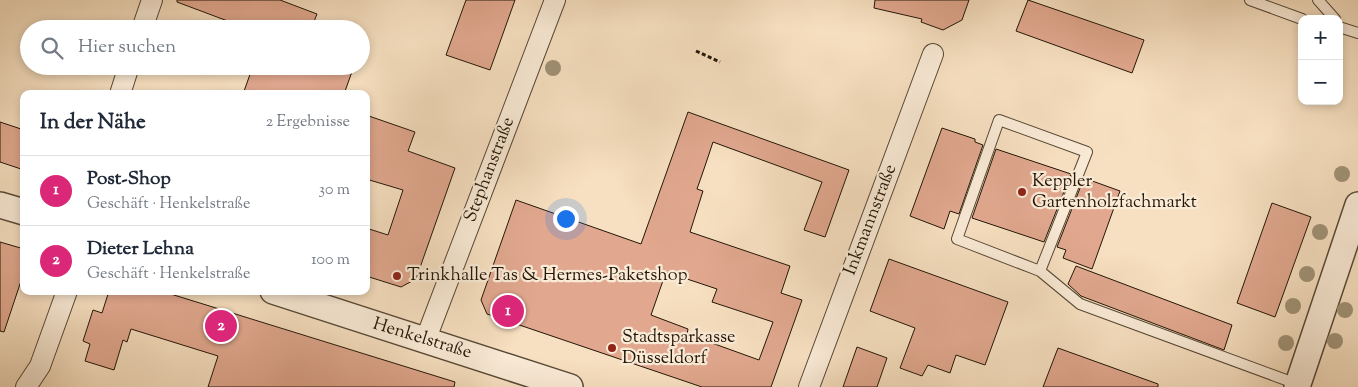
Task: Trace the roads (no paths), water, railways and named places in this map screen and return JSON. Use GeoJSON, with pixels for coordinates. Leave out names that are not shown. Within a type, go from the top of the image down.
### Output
{"type":"FeatureCollection","features":[{"type":"Feature","properties":{"kind":"street"},"geometry":{"type":"LineString","coordinates":[[145,20],[152,0]]}},
{"type":"Feature","properties":{"kind":"street","name":"Stephanstraße"},"geometry":{"type":"LineString","coordinates":[[425,341],[555,0]]}},
{"type":"Feature","properties":{"kind":"street","name":"Inkmannstraße"},"geometry":{"type":"LineString","coordinates":[[809,387],[933,54]]}},
{"type":"Feature","properties":{"kind":"street"},"geometry":{"type":"LineString","coordinates":[[121,90],[126,75]]}},
{"type":"Feature","properties":{"kind":"street"},"geometry":{"type":"LineString","coordinates":[[0,205],[20,211]]}},
{"type":"Feature","properties":{"kind":"street"},"geometry":{"type":"LineString","coordinates":[[1298,386],[1358,205]]}},
{"type":"Feature","properties":{"kind":"street"},"geometry":{"type":"LineString","coordinates":[[26,387],[40,366],[67,295]]}},
{"type":"Feature","properties":{"kind":"street","name":"Henkelstraße"},"geometry":{"type":"LineString","coordinates":[[285,295],[570,387]]}},
{"type":"Feature","properties":{"kind":"lane"},"geometry":{"type":"LineString","coordinates":[[1250,0],[1298,18]]}},
{"type":"Feature","properties":{"kind":"lane"},"geometry":{"type":"LineString","coordinates":[[1318,0],[1331,15]]}},
{"type":"Feature","properties":{"kind":"lane"},"geometry":{"type":"LineString","coordinates":[[1343,27],[1358,33]]}},
{"type":"Feature","properties":{"kind":"lane"},"geometry":{"type":"LineString","coordinates":[[1040,271],[1087,152],[998,120],[957,239],[1040,271],[1080,304],[1298,386]]}},
{"type":"Feature","properties":{"kind":"place","name":"Keppler Gartenholzfachmarkt"},"geometry":{"type":"Point","coordinates":[1022,192]}},
{"type":"Feature","properties":{"kind":"place","name":"Trinkhalle Tas & Hermes-Paketshop"},"geometry":{"type":"Point","coordinates":[397,276]}},
{"type":"Feature","properties":{"kind":"place","name":"Post-Shop"},"geometry":{"type":"Point","coordinates":[508,311]}},
{"type":"Feature","properties":{"kind":"place","name":"Dieter Lehna"},"geometry":{"type":"Point","coordinates":[221,326]}},
{"type":"Feature","properties":{"kind":"place","name":"Stadtsparkasse Düsseldorf"},"geometry":{"type":"Point","coordinates":[612,348]}}]}
